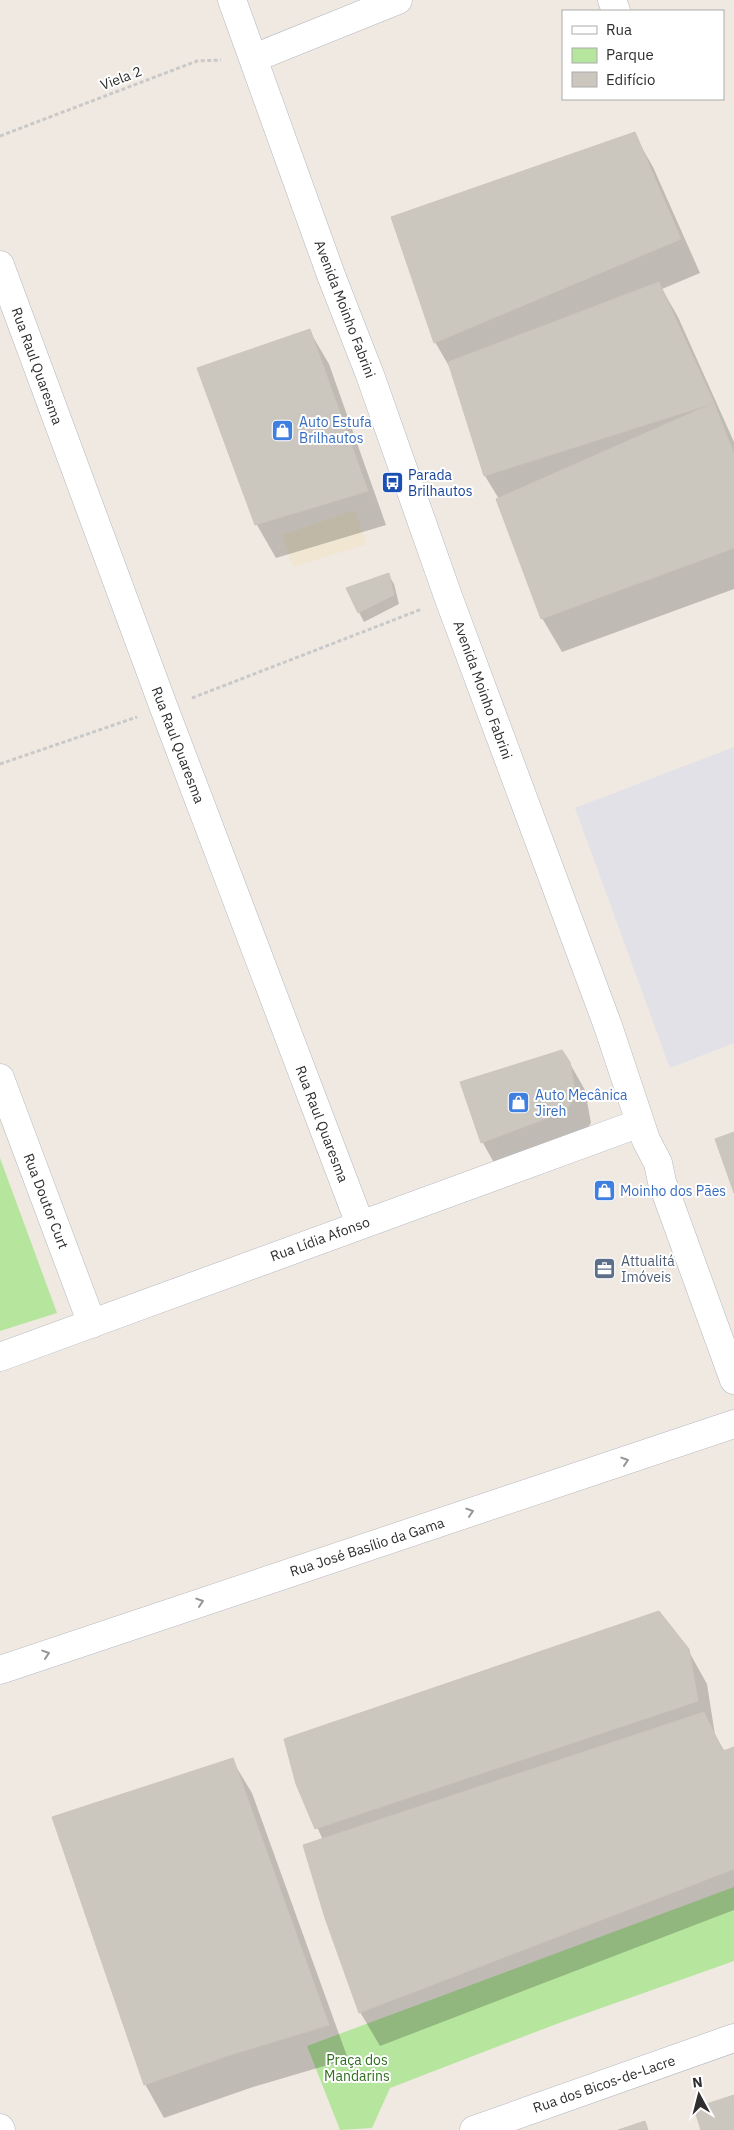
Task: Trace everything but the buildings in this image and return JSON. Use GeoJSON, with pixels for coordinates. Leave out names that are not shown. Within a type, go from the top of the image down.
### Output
{"type":"FeatureCollection","features":[{"type":"Feature","properties":{"kind":"street","name":"Avenida Moinho Fabrini"},"geometry":{"type":"LineString","coordinates":[[232,0],[330,275],[370,375],[449,599],[608,1026],[640,1123],[658,1163],[662,1182],[734,1380]]}},
{"type":"Feature","properties":{"kind":"street"},"geometry":{"type":"LineString","coordinates":[[254,58],[398,0]]}},
{"type":"Feature","properties":{"kind":"street","name":"Rua Raul Quaresma"},"geometry":{"type":"LineString","coordinates":[[0,265],[164,708],[360,1224]]}},
{"type":"Feature","properties":{"kind":"street","name":"Rua Doutor Curt"},"geometry":{"type":"LineString","coordinates":[[0,1078],[92,1324]]}},
{"type":"Feature","properties":{"kind":"street","name":"Rua Lídia Afonso"},"geometry":{"type":"LineString","coordinates":[[0,1356],[640,1123]]}},
{"type":"Feature","properties":{"kind":"street","name":"Rua José Basílio da Gama"},"geometry":{"type":"LineString","coordinates":[[0,1670],[734,1424]]}},
{"type":"Feature","properties":{"kind":"street","name":"Rua dos Bicos-de-Lacre"},"geometry":{"type":"LineString","coordinates":[[474,2130],[734,2038]]}},
{"type":"Feature","properties":{"kind":"path","name":"Viela 2"},"geometry":{"type":"LineString","coordinates":[[0,136],[197,61],[254,58]]}},
{"type":"Feature","properties":{"kind":"path"},"geometry":{"type":"LineString","coordinates":[[0,764],[164,708],[449,599]]}},
{"type":"Feature","properties":{"kind":"shaded area"},"geometry":{"type":"Polygon","coordinates":[[[355,510],[367,544],[293,567],[282,535],[355,510]]]}},
{"type":"Feature","properties":{"kind":"shaded area"},"geometry":{"type":"Polygon","coordinates":[[[734,747],[734,1043],[670,1068],[575,808],[734,747]]]}},
{"type":"Feature","properties":{"kind":"green space"},"geometry":{"type":"Polygon","coordinates":[[[0,1158],[57,1313],[0,1331],[0,1158]]]}},
{"type":"Feature","properties":{"kind":"green space","name":"Praça dos Mandarins"},"geometry":{"type":"Polygon","coordinates":[[[734,1887],[734,1961],[559,2023],[390,2088],[372,2128],[340,2130],[307,2046],[734,1887]]]}},
{"type":"Feature","properties":{"kind":"place","name":"Auto Estufa Brilhautos"},"geometry":{"type":"Point","coordinates":[283,430]}},
{"type":"Feature","properties":{"kind":"place","name":"Parada Brilhautos"},"geometry":{"type":"Point","coordinates":[392,483]}},
{"type":"Feature","properties":{"kind":"place","name":"Auto Mecânica Jireh"},"geometry":{"type":"Point","coordinates":[519,1103]}},
{"type":"Feature","properties":{"kind":"place","name":"Moinho dos Pães"},"geometry":{"type":"Point","coordinates":[604,1191]}},
{"type":"Feature","properties":{"kind":"place","name":"Attualitá Imóveis"},"geometry":{"type":"Point","coordinates":[605,1269]}}]}
